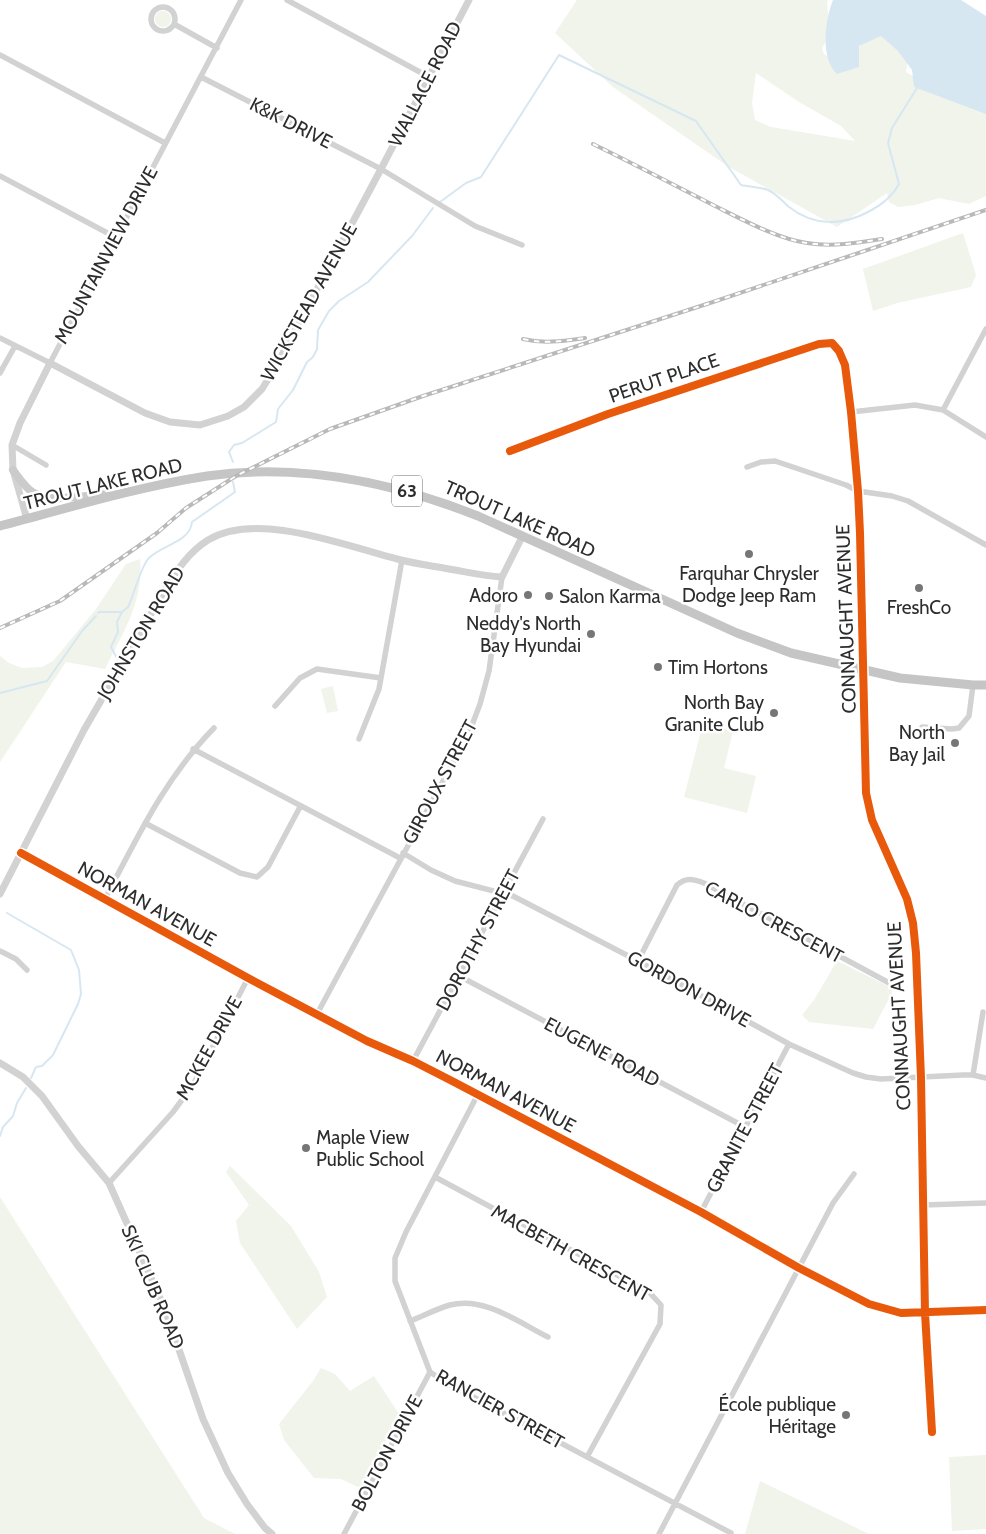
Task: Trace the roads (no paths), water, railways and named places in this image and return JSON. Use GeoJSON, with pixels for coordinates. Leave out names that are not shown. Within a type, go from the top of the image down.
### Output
{"type":"FeatureCollection","features":[{"type":"Feature","properties":{"kind":"main road"},"geometry":{"type":"LineString","coordinates":[[13,470],[34,494],[52,498],[126,493]]}},
{"type":"Feature","properties":{"kind":"main road","name":"TROUT LAKE ROAD"},"geometry":{"type":"LineString","coordinates":[[0,526],[183,480],[234,474],[285,473],[333,476],[388,486],[439,500],[737,633],[791,653],[900,678],[973,685],[986,684]]}},
{"type":"Feature","properties":{"kind":"street","name":"MOUNTAINVIEW DRIVE"},"geometry":{"type":"LineString","coordinates":[[27,519],[13,470],[12,445],[20,423],[115,237],[241,0]]}},
{"type":"Feature","properties":{"kind":"street"},"geometry":{"type":"LineString","coordinates":[[287,0],[429,76]]}},
{"type":"Feature","properties":{"kind":"street","name":"WALLACE ROAD"},"geometry":{"type":"LineString","coordinates":[[381,169],[469,0]]}},
{"type":"Feature","properties":{"kind":"street"},"geometry":{"type":"LineString","coordinates":[[163,6],[171,9],[175,16],[174,24],[164,31],[157,29],[151,20],[152,13],[163,6]]}},
{"type":"Feature","properties":{"kind":"street"},"geometry":{"type":"LineString","coordinates":[[174,24],[217,48]]}},
{"type":"Feature","properties":{"kind":"street"},"geometry":{"type":"LineString","coordinates":[[0,55],[165,143]]}},
{"type":"Feature","properties":{"kind":"street","name":"K&K DRIVE"},"geometry":{"type":"LineString","coordinates":[[201,78],[381,169],[475,226],[522,245]]}},
{"type":"Feature","properties":{"kind":"street","name":"WICKSTEAD AVENUE"},"geometry":{"type":"LineString","coordinates":[[0,338],[145,413],[170,422],[200,425],[228,416],[244,407],[262,389],[381,169]]}},
{"type":"Feature","properties":{"kind":"street"},"geometry":{"type":"LineString","coordinates":[[0,176],[115,237]]}},
{"type":"Feature","properties":{"kind":"street"},"geometry":{"type":"LineString","coordinates":[[943,410],[986,329]]}},
{"type":"Feature","properties":{"kind":"street","name":"CONNAUGHT AVENUE"},"geometry":{"type":"LineString","coordinates":[[830,342],[839,351],[845,365],[858,491],[865,698],[866,793],[872,820],[907,899],[913,923],[916,953],[921,1078],[925,1313],[932,1432]]}},
{"type":"Feature","properties":{"kind":"street","name":"PERUT PLACE"},"geometry":{"type":"LineString","coordinates":[[510,451],[608,414],[830,342]]}},
{"type":"Feature","properties":{"kind":"street"},"geometry":{"type":"LineString","coordinates":[[0,373],[15,346]]}},
{"type":"Feature","properties":{"kind":"street"},"geometry":{"type":"LineString","coordinates":[[851,412],[915,405],[943,410],[986,437]]}},
{"type":"Feature","properties":{"kind":"street"},"geometry":{"type":"LineString","coordinates":[[12,445],[46,465]]}},
{"type":"Feature","properties":{"kind":"street"},"geometry":{"type":"LineString","coordinates":[[748,467],[760,462],[775,461],[846,485],[858,491],[892,496],[908,501],[986,545]]}},
{"type":"Feature","properties":{"kind":"street","name":"JOHNSTON ROAD"},"geometry":{"type":"LineString","coordinates":[[0,894],[84,730],[178,569],[192,552],[209,539],[228,533],[268,529],[309,534],[402,560],[502,577]]}},
{"type":"Feature","properties":{"kind":"street","name":"GIROUX STREET"},"geometry":{"type":"LineString","coordinates":[[317,1014],[469,732],[480,704],[489,670],[502,577],[522,537]]}},
{"type":"Feature","properties":{"kind":"street"},"geometry":{"type":"LineString","coordinates":[[359,738],[379,689],[402,560]]}},
{"type":"Feature","properties":{"kind":"street"},"geometry":{"type":"LineString","coordinates":[[275,706],[300,678],[317,669],[381,678]]}},
{"type":"Feature","properties":{"kind":"street"},"geometry":{"type":"LineString","coordinates":[[922,727],[959,728],[969,716],[973,685]]}},
{"type":"Feature","properties":{"kind":"street"},"geometry":{"type":"LineString","coordinates":[[104,899],[166,787],[193,749],[214,728]]}},
{"type":"Feature","properties":{"kind":"street","name":"GORDON DRIVE"},"geometry":{"type":"LineString","coordinates":[[193,749],[300,807],[431,870],[455,881],[513,896],[638,961],[789,1044],[838,1068],[866,1077],[881,1079],[973,1075],[986,1078]]}},
{"type":"Feature","properties":{"kind":"street"},"geometry":{"type":"LineString","coordinates":[[145,823],[240,874],[257,876],[268,867],[300,807]]}},
{"type":"Feature","properties":{"kind":"street","name":"DOROTHY STREET"},"geometry":{"type":"LineString","coordinates":[[413,1061],[543,819]]}},
{"type":"Feature","properties":{"kind":"street","name":"NORMAN AVENUE"},"geometry":{"type":"LineString","coordinates":[[22,853],[248,978],[367,1041],[413,1061],[478,1094],[701,1212],[799,1268],[877,1307],[902,1313],[986,1310]]}},
{"type":"Feature","properties":{"kind":"street","name":"CARLO CRESCENT"},"geometry":{"type":"LineString","coordinates":[[638,961],[678,885],[688,879],[704,883],[892,985]]}},
{"type":"Feature","properties":{"kind":"street"},"geometry":{"type":"LineString","coordinates":[[0,951],[16,959],[27,970]]}},
{"type":"Feature","properties":{"kind":"street","name":"EUGENE ROAD"},"geometry":{"type":"LineString","coordinates":[[459,976],[745,1127]]}},
{"type":"Feature","properties":{"kind":"street","name":"MCKEE DRIVE"},"geometry":{"type":"LineString","coordinates":[[108,1183],[173,1112],[193,1085],[248,978]]}},
{"type":"Feature","properties":{"kind":"street"},"geometry":{"type":"LineString","coordinates":[[973,1075],[983,1012]]}},
{"type":"Feature","properties":{"kind":"street","name":"GRANITE STREET"},"geometry":{"type":"LineString","coordinates":[[701,1212],[789,1044]]}},
{"type":"Feature","properties":{"kind":"street","name":"SKI CLUB ROAD"},"geometry":{"type":"LineString","coordinates":[[0,1063],[23,1077],[42,1096],[78,1146],[108,1183],[165,1308],[208,1428],[228,1473],[265,1528],[272,1534]]}},
{"type":"Feature","properties":{"kind":"street","name":"RANCIER STREET"},"geometry":{"type":"LineString","coordinates":[[478,1094],[406,1232],[395,1258],[395,1281],[430,1372],[447,1383],[731,1533]]}},
{"type":"Feature","properties":{"kind":"street"},"geometry":{"type":"LineString","coordinates":[[660,1534],[833,1203],[854,1174]]}},
{"type":"Feature","properties":{"kind":"street","name":"MACBETH CRESCENT"},"geometry":{"type":"LineString","coordinates":[[435,1177],[648,1292],[661,1304],[660,1324],[587,1457]]}},
{"type":"Feature","properties":{"kind":"street"},"geometry":{"type":"LineString","coordinates":[[922,1205],[986,1203]]}},
{"type":"Feature","properties":{"kind":"street"},"geometry":{"type":"LineString","coordinates":[[410,1321],[450,1305],[470,1303],[490,1308],[548,1337]]}},
{"type":"Feature","properties":{"kind":"street","name":"BOLTON DRIVE"},"geometry":{"type":"LineString","coordinates":[[344,1534],[430,1372]]}},
{"type":"Feature","properties":{"kind":"waterway"},"geometry":{"type":"LineString","coordinates":[[440,202],[466,183],[481,177],[559,55],[696,121],[741,185],[768,190],[798,213],[808,218],[828,222],[838,222],[858,217],[878,207],[896,189],[899,184],[888,143],[892,128],[917,88]]}},
{"type":"Feature","properties":{"kind":"waterway"},"geometry":{"type":"LineString","coordinates":[[233,462],[229,452],[234,445],[242,443],[276,422],[278,409],[293,390],[307,362],[313,357],[317,349],[318,330],[329,311],[339,301],[368,282],[412,236],[433,208]]}},
{"type":"Feature","properties":{"kind":"waterway"},"geometry":{"type":"LineString","coordinates":[[118,660],[111,647],[118,632],[117,622],[122,612],[128,607],[145,563],[153,554],[186,535],[192,522],[235,492],[233,482]]}},
{"type":"Feature","properties":{"kind":"waterway"},"geometry":{"type":"LineString","coordinates":[[98,613],[122,612]]}},
{"type":"Feature","properties":{"kind":"waterway"},"geometry":{"type":"LineString","coordinates":[[0,693],[47,681],[82,631],[96,616]]}},
{"type":"Feature","properties":{"kind":"waterway"},"geometry":{"type":"LineString","coordinates":[[7,913],[71,950],[79,970],[81,994],[78,1004],[53,1055],[42,1066],[36,1067],[31,1078]]}},
{"type":"Feature","properties":{"kind":"waterway"},"geometry":{"type":"LineString","coordinates":[[0,1136],[3,1127],[13,1116],[17,1103],[26,1088]]}},
{"type":"Feature","properties":{"kind":"railway"},"geometry":{"type":"LineString","coordinates":[[593,144],[736,217],[796,241],[835,245],[882,239]]}},
{"type":"Feature","properties":{"kind":"railway"},"geometry":{"type":"LineString","coordinates":[[0,628],[60,601],[157,533],[186,508],[236,476],[330,429],[423,396],[713,302],[986,210]]}},
{"type":"Feature","properties":{"kind":"railway"},"geometry":{"type":"LineString","coordinates":[[523,339],[546,342],[585,338]]}},
{"type":"Feature","properties":{"kind":"place","name":"Farquhar Chrysler Dodge Jeep Ram"},"geometry":{"type":"Point","coordinates":[749,554]}},
{"type":"Feature","properties":{"kind":"place","name":"FreshCo"},"geometry":{"type":"Point","coordinates":[919,588]}},
{"type":"Feature","properties":{"kind":"place","name":"Adoro"},"geometry":{"type":"Point","coordinates":[528,595]}},
{"type":"Feature","properties":{"kind":"place","name":"Salon Karma"},"geometry":{"type":"Point","coordinates":[549,596]}},
{"type":"Feature","properties":{"kind":"place","name":"Neddy's North Bay Hyundai"},"geometry":{"type":"Point","coordinates":[591,634]}},
{"type":"Feature","properties":{"kind":"place","name":"Tim Hortons"},"geometry":{"type":"Point","coordinates":[658,667]}},
{"type":"Feature","properties":{"kind":"place","name":"North Bay Granite Club"},"geometry":{"type":"Point","coordinates":[774,713]}},
{"type":"Feature","properties":{"kind":"place","name":"North Bay Jail"},"geometry":{"type":"Point","coordinates":[955,743]}},
{"type":"Feature","properties":{"kind":"place","name":"Maple View Public School"},"geometry":{"type":"Point","coordinates":[306,1148]}},
{"type":"Feature","properties":{"kind":"place","name":"École publique Héritage"},"geometry":{"type":"Point","coordinates":[846,1415]}}]}
